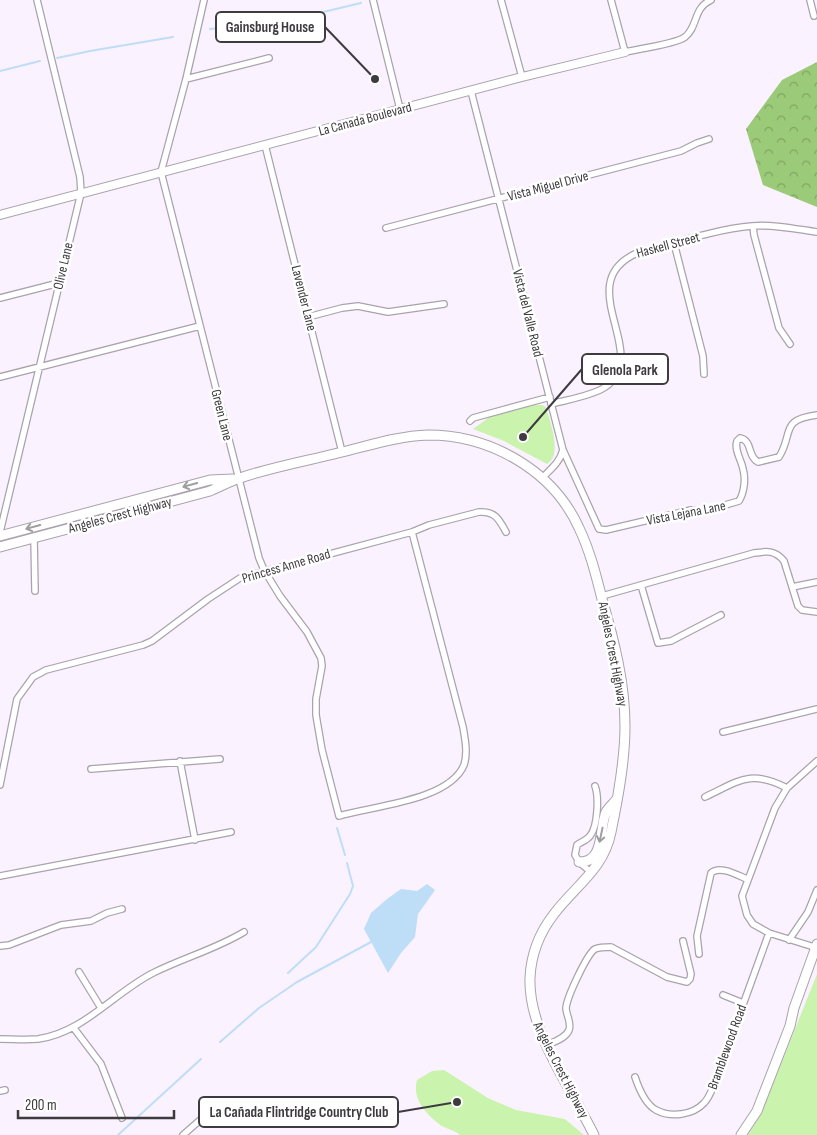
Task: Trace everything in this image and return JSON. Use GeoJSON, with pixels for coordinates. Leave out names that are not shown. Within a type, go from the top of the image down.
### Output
{"type":"FeatureCollection","features":[{"type":"Feature","properties":{"kind":"main road","name":"Angeles Crest Highway"},"geometry":{"type":"LineString","coordinates":[[0,536],[210,480],[238,478],[398,438],[426,435],[462,438],[505,452],[524,463],[542,478],[563,502],[579,526],[587,548],[602,596],[621,683],[625,719],[624,746],[611,834],[606,849],[592,873],[553,915],[540,936],[534,952],[531,971],[531,1000],[537,1024],[594,1132],[602,1135]]}},
{"type":"Feature","properties":{"kind":"main road","name":"Angeles Crest Highway"},"geometry":{"type":"LineString","coordinates":[[0,547],[210,491],[238,478]]}},
{"type":"Feature","properties":{"kind":"main road"},"geometry":{"type":"LineString","coordinates":[[580,862],[586,862],[592,858],[600,841],[606,811],[616,800]]}},
{"type":"Feature","properties":{"kind":"main road"},"geometry":{"type":"LineString","coordinates":[[733,1135],[753,1108],[817,947]]}},
{"type":"Feature","properties":{"kind":"main road"},"geometry":{"type":"LineString","coordinates":[[741,1135],[757,1111],[790,1026],[794,1008]]}},
{"type":"Feature","properties":{"kind":"street","name":"Olive Lane"},"geometry":{"type":"LineString","coordinates":[[0,532],[81,194],[80,177],[37,0]]}},
{"type":"Feature","properties":{"kind":"street","name":"Green Lane"},"geometry":{"type":"LineString","coordinates":[[204,0],[186,79],[161,172],[238,478],[264,570],[280,596],[307,632],[321,658],[322,666],[316,698],[316,715],[322,750],[339,816],[399,802],[441,788],[457,777],[464,765],[466,754],[463,727],[412,532]]}},
{"type":"Feature","properties":{"kind":"street"},"geometry":{"type":"LineString","coordinates":[[373,0],[400,109]]}},
{"type":"Feature","properties":{"kind":"street"},"geometry":{"type":"LineString","coordinates":[[501,0],[522,77]]}},
{"type":"Feature","properties":{"kind":"street"},"geometry":{"type":"LineString","coordinates":[[611,0],[625,52]]}},
{"type":"Feature","properties":{"kind":"street","name":"La Canada Boulevard"},"geometry":{"type":"LineString","coordinates":[[0,215],[522,77],[683,38],[691,28],[701,7],[711,0]]}},
{"type":"Feature","properties":{"kind":"street"},"geometry":{"type":"LineString","coordinates":[[810,0],[814,16]]}},
{"type":"Feature","properties":{"kind":"street"},"geometry":{"type":"LineString","coordinates":[[186,79],[269,58]]}},
{"type":"Feature","properties":{"kind":"street","name":"Vista del Valle Road"},"geometry":{"type":"LineString","coordinates":[[470,91],[563,450],[599,530]]}},
{"type":"Feature","properties":{"kind":"street","name":"Vista Miguel Drive"},"geometry":{"type":"LineString","coordinates":[[386,228],[681,151],[709,139]]}},
{"type":"Feature","properties":{"kind":"street","name":"Lavender Lane"},"geometry":{"type":"LineString","coordinates":[[264,145],[342,452]]}},
{"type":"Feature","properties":{"kind":"street"},"geometry":{"type":"LineString","coordinates":[[753,226],[779,328],[790,344]]}},
{"type":"Feature","properties":{"kind":"street","name":"Haskell Street"},"geometry":{"type":"LineString","coordinates":[[470,420],[599,390],[613,378],[617,371],[621,354],[608,291],[610,277],[615,268],[628,256],[732,228],[766,226],[817,232]]}},
{"type":"Feature","properties":{"kind":"street"},"geometry":{"type":"LineString","coordinates":[[674,244],[703,356],[704,374]]}},
{"type":"Feature","properties":{"kind":"street"},"geometry":{"type":"LineString","coordinates":[[0,298],[59,283]]}},
{"type":"Feature","properties":{"kind":"street"},"geometry":{"type":"LineString","coordinates":[[308,317],[358,306],[388,312],[444,304]]}},
{"type":"Feature","properties":{"kind":"street"},"geometry":{"type":"LineString","coordinates":[[0,377],[200,326]]}},
{"type":"Feature","properties":{"kind":"street","name":"Vista Lejana Lane"},"geometry":{"type":"LineString","coordinates":[[599,530],[691,510],[700,512],[739,501],[743,494],[744,470],[736,446],[736,440],[744,439],[754,460],[758,462],[779,457],[792,424],[799,419],[817,415]]}},
{"type":"Feature","properties":{"kind":"street"},"geometry":{"type":"LineString","coordinates":[[542,478],[556,464],[563,450]]}},
{"type":"Feature","properties":{"kind":"street","name":"Princess Anne Road"},"geometry":{"type":"LineString","coordinates":[[0,785],[18,699],[33,677],[46,670],[152,641],[233,581],[264,570],[412,532],[429,525],[488,512],[498,519],[506,532]]}},
{"type":"Feature","properties":{"kind":"street"},"geometry":{"type":"LineString","coordinates":[[34,538],[35,591]]}},
{"type":"Feature","properties":{"kind":"street"},"geometry":{"type":"LineString","coordinates":[[602,596],[764,551],[773,552],[784,561],[798,606],[802,610],[817,612]]}},
{"type":"Feature","properties":{"kind":"street"},"geometry":{"type":"LineString","coordinates":[[792,587],[817,582]]}},
{"type":"Feature","properties":{"kind":"street"},"geometry":{"type":"LineString","coordinates":[[641,585],[658,643],[671,641],[721,615]]}},
{"type":"Feature","properties":{"kind":"street"},"geometry":{"type":"LineString","coordinates":[[723,732],[817,709]]}},
{"type":"Feature","properties":{"kind":"street"},"geometry":{"type":"LineString","coordinates":[[91,769],[220,759]]}},
{"type":"Feature","properties":{"kind":"street"},"geometry":{"type":"LineString","coordinates":[[180,761],[195,840]]}},
{"type":"Feature","properties":{"kind":"street"},"geometry":{"type":"LineString","coordinates":[[817,762],[787,788],[775,808],[747,878],[742,896],[744,906],[753,924],[768,933],[817,947]]}},
{"type":"Feature","properties":{"kind":"street"},"geometry":{"type":"LineString","coordinates":[[705,797],[743,779],[752,777],[763,778],[787,788]]}},
{"type":"Feature","properties":{"kind":"street"},"geometry":{"type":"LineString","coordinates":[[592,873],[580,862],[575,854],[577,845],[591,836],[594,829],[598,798],[595,786]]}},
{"type":"Feature","properties":{"kind":"street"},"geometry":{"type":"LineString","coordinates":[[0,876],[232,832]]}},
{"type":"Feature","properties":{"kind":"street"},"geometry":{"type":"LineString","coordinates":[[699,954],[697,936],[711,873],[714,870],[721,870],[747,878]]}},
{"type":"Feature","properties":{"kind":"street"},"geometry":{"type":"LineString","coordinates":[[789,940],[808,912],[817,890]]}},
{"type":"Feature","properties":{"kind":"street"},"geometry":{"type":"LineString","coordinates":[[0,946],[9,945],[61,925],[91,921],[106,913],[122,909]]}},
{"type":"Feature","properties":{"kind":"street"},"geometry":{"type":"LineString","coordinates":[[0,1039],[38,1039],[73,1027],[152,973],[227,942],[244,932]]}},
{"type":"Feature","properties":{"kind":"street","name":"Bramblewood Road"},"geometry":{"type":"LineString","coordinates":[[635,1077],[643,1096],[656,1110],[684,1114],[704,1104],[710,1094],[768,933]]}},
{"type":"Feature","properties":{"kind":"street"},"geometry":{"type":"LineString","coordinates":[[547,1045],[568,1032],[570,1024],[566,1008],[568,1000],[584,962],[595,949],[611,947],[667,977],[687,982],[691,977],[683,941]]}},
{"type":"Feature","properties":{"kind":"street"},"geometry":{"type":"LineString","coordinates":[[79,972],[101,1008]]}},
{"type":"Feature","properties":{"kind":"street"},"geometry":{"type":"LineString","coordinates":[[723,996],[743,1003]]}},
{"type":"Feature","properties":{"kind":"street"},"geometry":{"type":"LineString","coordinates":[[73,1027],[101,1064],[122,1118]]}},
{"type":"Feature","properties":{"kind":"street"},"geometry":{"type":"LineString","coordinates":[[187,1134],[216,1106]]}},
{"type":"Feature","properties":{"kind":"green space"},"geometry":{"type":"Polygon","coordinates":[[[817,62],[817,207],[763,185],[746,129],[782,80],[817,62]]]}},
{"type":"Feature","properties":{"kind":"green space"},"geometry":{"type":"Polygon","coordinates":[[[534,405],[546,407],[554,438],[554,453],[552,460],[547,464],[504,441],[473,429],[491,416],[534,405]]]}},
{"type":"Feature","properties":{"kind":"green space"},"geometry":{"type":"Polygon","coordinates":[[[817,974],[817,1135],[748,1135],[761,1114],[817,974]]]}},
{"type":"Feature","properties":{"kind":"green space"},"geometry":{"type":"Polygon","coordinates":[[[444,1070],[488,1098],[516,1110],[565,1119],[584,1135],[460,1135],[441,1126],[429,1115],[420,1104],[416,1093],[417,1080],[432,1071],[444,1070]]]}},
{"type":"Feature","properties":{"kind":"sand"},"geometry":{"type":"Polygon","coordinates":[[[187,489],[188,493],[53,529],[50,528],[50,526],[187,489]]]}},
{"type":"Feature","properties":{"kind":"water"},"geometry":{"type":"Polygon","coordinates":[[[427,884],[435,890],[418,914],[415,937],[401,953],[388,973],[364,929],[371,913],[401,889],[417,891],[427,884]]]}},
{"type":"Feature","properties":{"kind":"waterway"},"geometry":{"type":"LineString","coordinates":[[298,18],[361,3]]}},
{"type":"Feature","properties":{"kind":"waterway"},"geometry":{"type":"LineString","coordinates":[[210,29],[265,22]]}},
{"type":"Feature","properties":{"kind":"waterway"},"geometry":{"type":"LineString","coordinates":[[57,58],[173,37]]}},
{"type":"Feature","properties":{"kind":"waterway"},"geometry":{"type":"LineString","coordinates":[[0,71],[40,61]]}},
{"type":"Feature","properties":{"kind":"waterway"},"geometry":{"type":"LineString","coordinates":[[337,828],[345,855]]}},
{"type":"Feature","properties":{"kind":"waterway"},"geometry":{"type":"LineString","coordinates":[[288,973],[316,947],[350,894],[353,886],[347,863]]}},
{"type":"Feature","properties":{"kind":"waterway"},"geometry":{"type":"LineString","coordinates":[[220,1042],[259,1008],[297,982],[371,942]]}},
{"type":"Feature","properties":{"kind":"waterway"},"geometry":{"type":"LineString","coordinates":[[118,1135],[201,1059]]}},
{"type":"Feature","properties":{"kind":"place","name":"Gainsburg House"},"geometry":{"type":"Point","coordinates":[375,79]}},
{"type":"Feature","properties":{"kind":"place","name":"Glenola Park"},"geometry":{"type":"Point","coordinates":[523,437]}},
{"type":"Feature","properties":{"kind":"place","name":"La Cañada Flintridge Country Club"},"geometry":{"type":"Point","coordinates":[457,1102]}}]}
